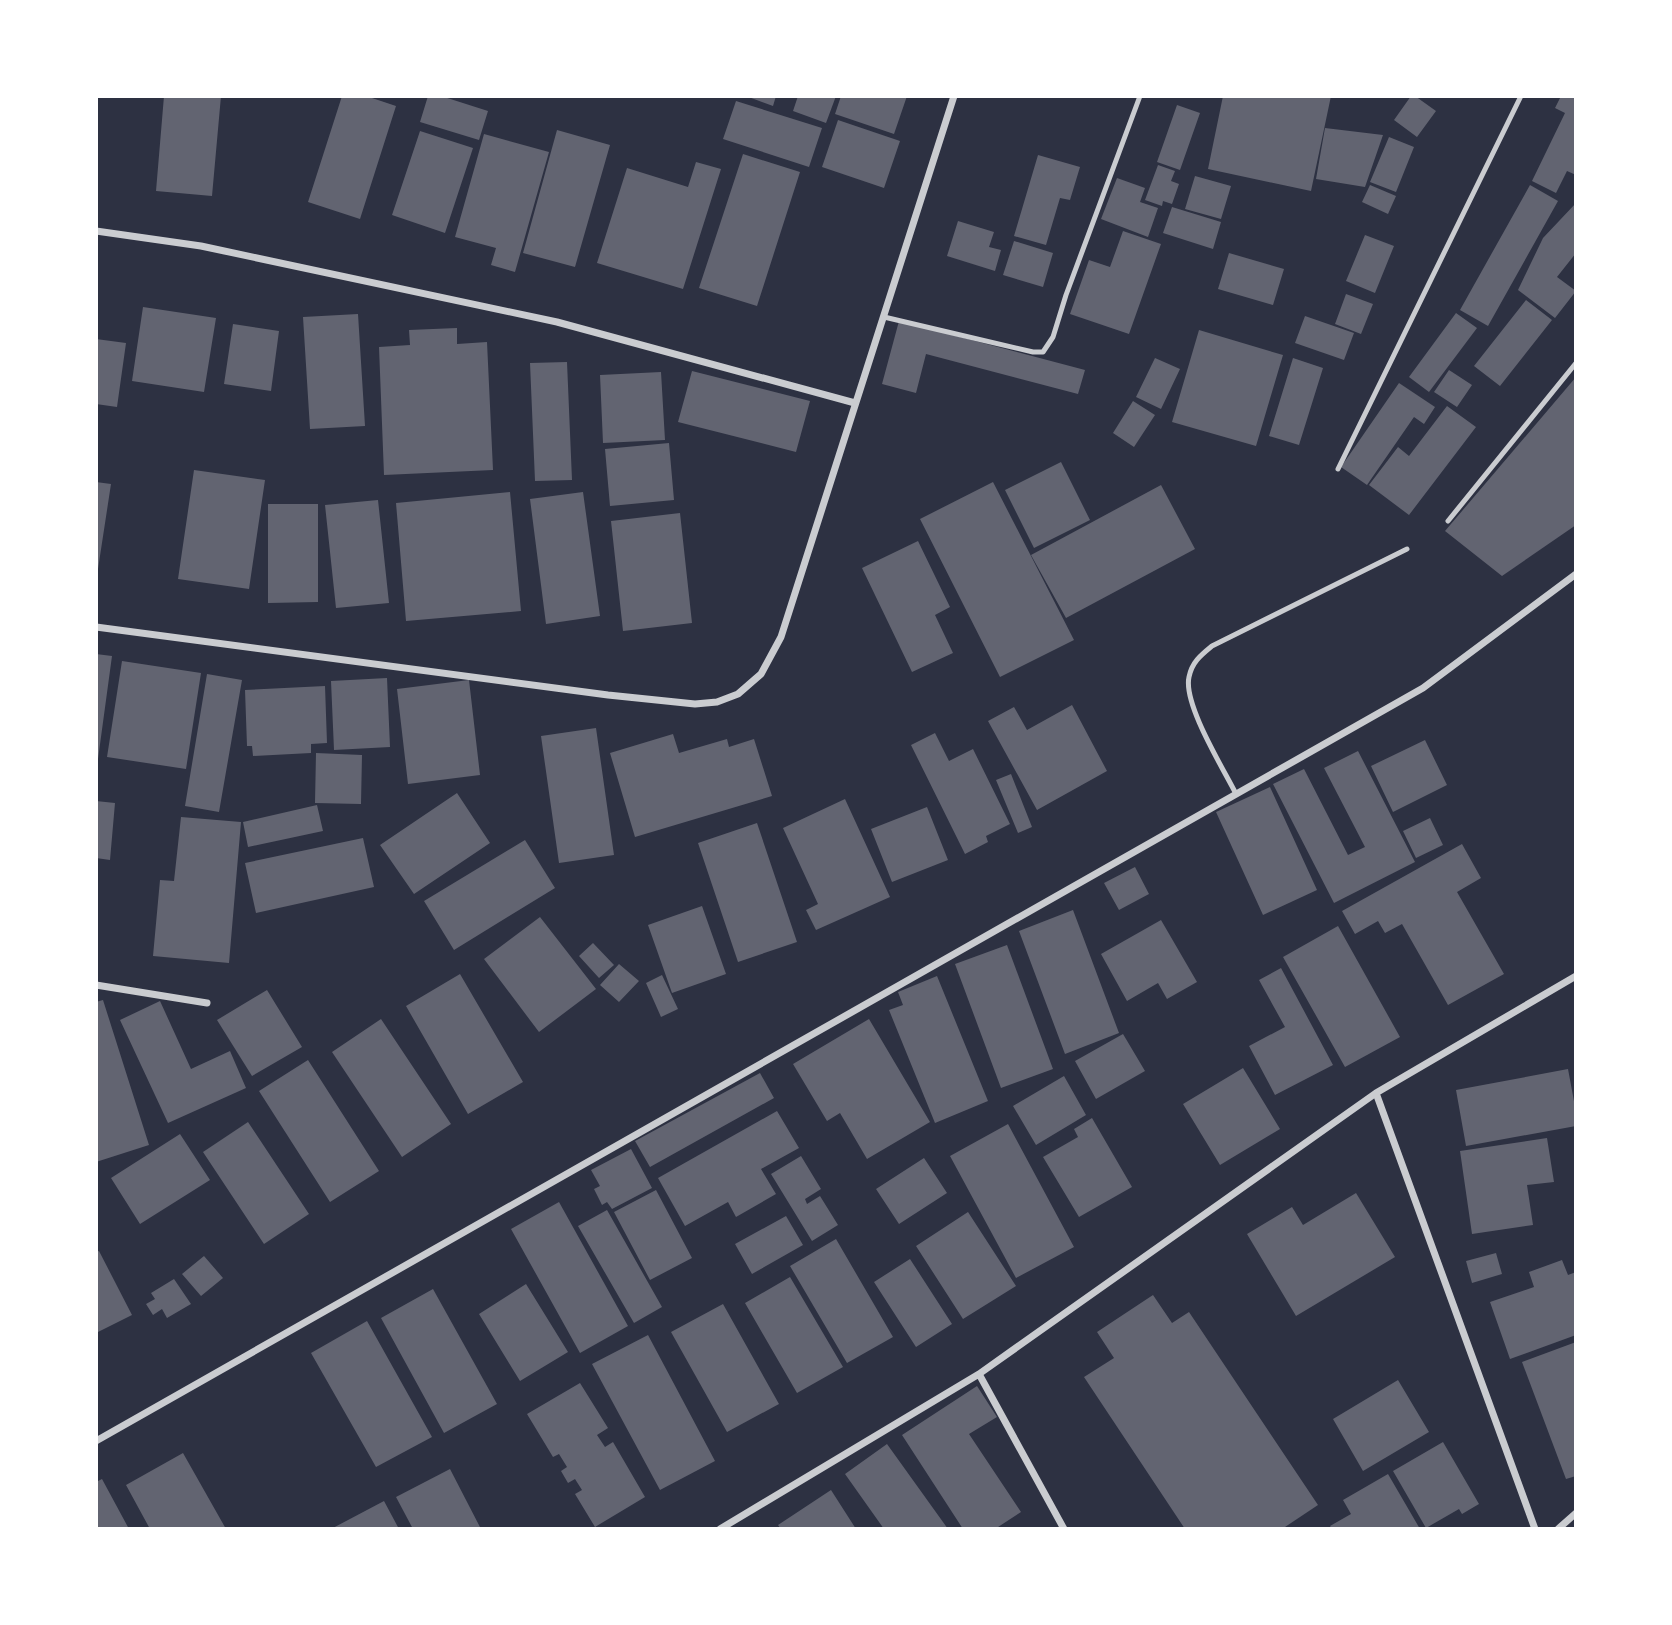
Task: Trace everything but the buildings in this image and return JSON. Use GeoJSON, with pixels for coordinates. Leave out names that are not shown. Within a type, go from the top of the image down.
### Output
{"type":"FeatureCollection","features":[{"type":"Feature","properties":{"kind":"street"},"geometry":{"type":"LineString","coordinates":[[96,627],[608,695],[695,704],[717,702],[738,694],[761,674],[781,637],[954,96]]}},
{"type":"Feature","properties":{"kind":"street"},"geometry":{"type":"LineString","coordinates":[[96,231],[201,246],[557,322],[855,403]]}},
{"type":"Feature","properties":{"kind":"street"},"geometry":{"type":"LineString","coordinates":[[96,1441],[1423,688],[1576,574]]}},
{"type":"Feature","properties":{"kind":"street"},"geometry":{"type":"LineString","coordinates":[[720,1529],[979,1374],[1376,1093],[1576,976]]}},
{"type":"Feature","properties":{"kind":"street"},"geometry":{"type":"LineString","coordinates":[[96,985],[207,1003]]}},
{"type":"Feature","properties":{"kind":"street"},"geometry":{"type":"LineString","coordinates":[[1376,1093],[1535,1529]]}},
{"type":"Feature","properties":{"kind":"street"},"geometry":{"type":"LineString","coordinates":[[979,1374],[1064,1529]]}},
{"type":"Feature","properties":{"kind":"street"},"geometry":{"type":"LineString","coordinates":[[1558,1529],[1576,1513]]}},
{"type":"Feature","properties":{"kind":"lane"},"geometry":{"type":"LineString","coordinates":[[884,317],[1033,352],[1043,352],[1053,337],[1140,96]]}},
{"type":"Feature","properties":{"kind":"lane"},"geometry":{"type":"LineString","coordinates":[[1338,469],[1521,96]]}},
{"type":"Feature","properties":{"kind":"lane"},"geometry":{"type":"LineString","coordinates":[[1448,521],[1576,363]]}},
{"type":"Feature","properties":{"kind":"lane"},"geometry":{"type":"LineString","coordinates":[[1236,794],[1193,708],[1188,689],[1189,675],[1196,659],[1212,646],[1407,549]]}}]}
